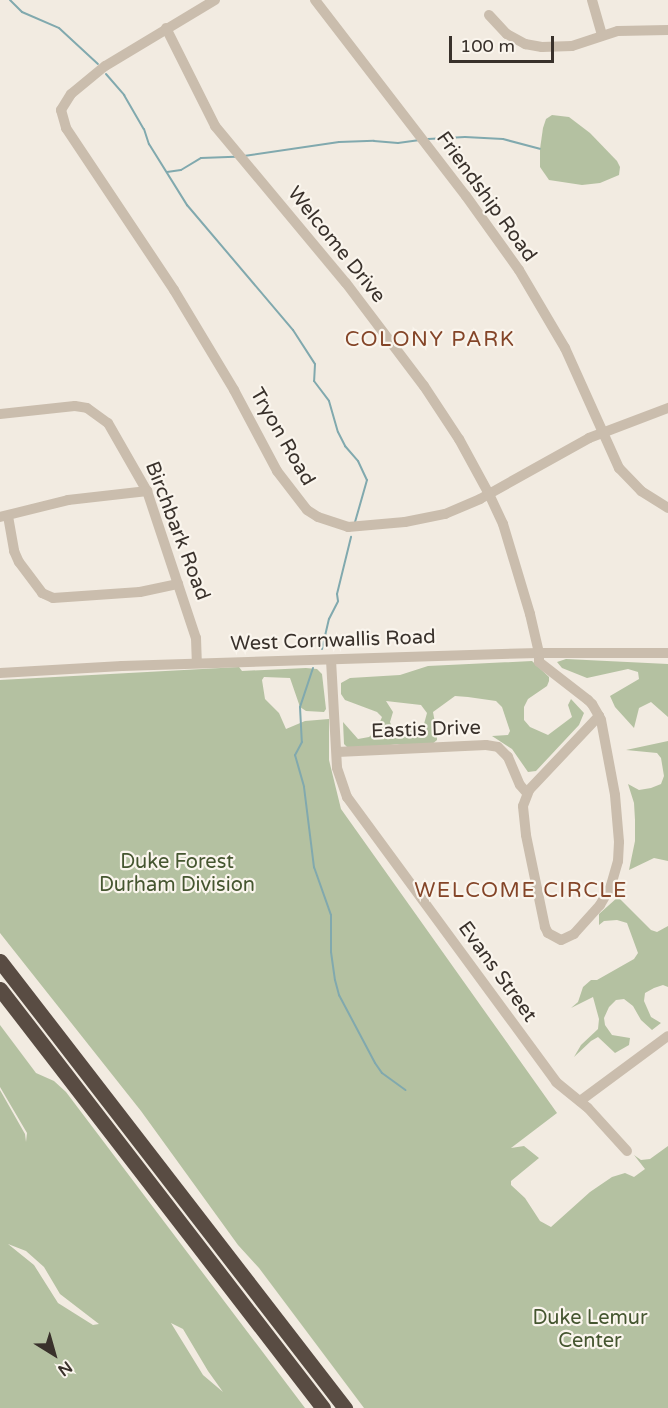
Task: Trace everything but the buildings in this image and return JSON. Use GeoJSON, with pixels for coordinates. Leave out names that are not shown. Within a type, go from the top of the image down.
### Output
{"type":"FeatureCollection","features":[{"type":"Feature","properties":{"kind":"highway"},"geometry":{"type":"LineString","coordinates":[[0,959],[345,1408]]}},
{"type":"Feature","properties":{"kind":"highway"},"geometry":{"type":"LineString","coordinates":[[0,989],[324,1408]]}},
{"type":"Feature","properties":{"kind":"street"},"geometry":{"type":"LineString","coordinates":[[166,28],[215,0]]}},
{"type":"Feature","properties":{"kind":"street","name":"Friendship Road"},"geometry":{"type":"LineString","coordinates":[[315,0],[506,250],[565,348],[623,474],[641,491],[668,508]]}},
{"type":"Feature","properties":{"kind":"street"},"geometry":{"type":"LineString","coordinates":[[592,0],[602,36]]}},
{"type":"Feature","properties":{"kind":"street"},"geometry":{"type":"LineString","coordinates":[[489,15],[507,34],[525,44],[542,47],[572,46],[633,29],[668,30]]}},
{"type":"Feature","properties":{"kind":"street","name":"Tryon Road"},"geometry":{"type":"LineString","coordinates":[[166,28],[91,77],[71,94],[61,110],[66,128],[174,290],[228,380],[277,471],[307,510],[335,524],[365,527],[446,514],[489,494],[602,432],[668,408]]}},
{"type":"Feature","properties":{"kind":"street","name":"Welcome Drive"},"geometry":{"type":"LineString","coordinates":[[166,28],[215,126],[346,283],[424,386],[459,439],[489,494],[502,524],[539,653]]}},
{"type":"Feature","properties":{"kind":"street","name":"Birchbark Road"},"geometry":{"type":"LineString","coordinates":[[0,414],[75,406],[87,408],[108,423],[147,492],[196,638],[197,663]]}},
{"type":"Feature","properties":{"kind":"street"},"geometry":{"type":"LineString","coordinates":[[147,492],[68,500],[4,517],[14,551],[20,562],[42,593],[53,598],[140,592],[178,584]]}},
{"type":"Feature","properties":{"kind":"street"},"geometry":{"type":"LineString","coordinates":[[539,653],[539,662],[588,700],[598,716],[605,733],[614,785],[619,853],[614,879],[607,895],[585,923],[569,938],[554,938],[545,927],[526,835],[523,806],[527,793],[598,716]]}},
{"type":"Feature","properties":{"kind":"street","name":"West Cornwallis Road"},"geometry":{"type":"LineString","coordinates":[[0,673],[197,663],[539,653],[668,653]]}},
{"type":"Feature","properties":{"kind":"street","name":"Evans Street"},"geometry":{"type":"LineString","coordinates":[[332,660],[340,782],[350,803],[556,1082],[580,1101],[627,1151]]}},
{"type":"Feature","properties":{"kind":"street","name":"Eastis Drive"},"geometry":{"type":"LineString","coordinates":[[337,752],[486,745],[498,747],[508,757],[520,785],[527,793]]}},
{"type":"Feature","properties":{"kind":"street"},"geometry":{"type":"LineString","coordinates":[[580,1101],[668,1036]]}},
{"type":"Feature","properties":{"kind":"green space"},"geometry":{"type":"Polygon","coordinates":[[[552,115],[569,117],[590,133],[617,161],[620,167],[619,175],[600,183],[582,185],[549,180],[540,167],[540,149],[546,119],[552,115]]]}},
{"type":"Feature","properties":{"kind":"green space"},"geometry":{"type":"Polygon","coordinates":[[[566,659],[668,664],[668,717],[651,702],[639,708],[634,728],[615,707],[610,696],[639,679],[638,672],[628,669],[587,678],[562,668],[557,662],[566,659]]]}},
{"type":"Feature","properties":{"kind":"green space"},"geometry":{"type":"Polygon","coordinates":[[[532,661],[549,677],[549,681],[547,686],[528,699],[524,707],[524,720],[530,727],[548,735],[572,717],[568,705],[571,699],[584,713],[579,725],[536,771],[528,772],[512,749],[492,736],[508,735],[510,731],[502,707],[496,701],[468,697],[455,696],[433,712],[437,740],[431,745],[397,744],[366,749],[348,748],[344,744],[343,722],[358,739],[369,737],[376,731],[382,717],[377,712],[345,700],[341,694],[341,683],[350,678],[400,675],[428,666],[532,661]],[[386,701],[393,712],[390,722],[395,734],[419,729],[424,724],[427,713],[421,705],[386,701]]]}},
{"type":"Feature","properties":{"kind":"green space","name":"Duke Forest Durham Division"},"geometry":{"type":"Polygon","coordinates":[[[239,667],[242,671],[306,668],[317,669],[322,674],[326,709],[324,712],[306,711],[300,707],[290,678],[264,677],[262,680],[265,699],[279,713],[286,729],[305,721],[329,719],[329,760],[341,809],[557,1113],[511,1148],[524,1146],[539,1158],[511,1181],[511,1185],[525,1198],[540,1221],[551,1227],[590,1192],[612,1177],[625,1173],[634,1177],[645,1169],[634,1155],[641,1160],[650,1159],[668,1146],[668,1408],[364,1408],[259,1268],[238,1245],[141,1111],[0,933],[0,680],[239,667]]]}},
{"type":"Feature","properties":{"kind":"green space"},"geometry":{"type":"Polygon","coordinates":[[[668,741],[668,861],[654,858],[629,870],[635,841],[635,820],[634,803],[628,784],[639,790],[651,788],[661,784],[664,776],[661,758],[657,753],[626,750],[668,741]]]}},
{"type":"Feature","properties":{"kind":"green space"},"geometry":{"type":"Polygon","coordinates":[[[618,897],[651,930],[657,932],[668,926],[668,987],[663,985],[645,993],[644,1001],[651,1017],[661,1023],[652,1030],[641,1020],[633,1006],[624,999],[616,1000],[609,1007],[604,1018],[605,1025],[612,1035],[630,1038],[629,1045],[615,1053],[598,1037],[574,1057],[581,1045],[598,1029],[599,1019],[593,997],[571,1008],[578,1002],[583,987],[591,980],[597,980],[634,959],[638,953],[627,923],[617,920],[604,921],[599,925],[599,914],[618,897]]]}},
{"type":"Feature","properties":{"kind":"green space"},"geometry":{"type":"Polygon","coordinates":[[[0,1025],[36,1073],[54,1081],[66,1092],[305,1408],[0,1408],[0,1090],[25,1134],[26,1142],[27,1133],[0,1087],[0,1025]],[[8,1244],[34,1265],[58,1303],[93,1325],[99,1324],[60,1294],[44,1267],[26,1251],[8,1244]],[[171,1323],[203,1375],[223,1392],[183,1329],[171,1323]]]}},
{"type":"Feature","properties":{"kind":"waterway"},"geometry":{"type":"LineString","coordinates":[[10,0],[22,12],[59,28],[98,64]]}},
{"type":"Feature","properties":{"kind":"waterway"},"geometry":{"type":"LineString","coordinates":[[106,74],[124,95],[144,129],[149,144],[187,205],[293,330],[315,364],[314,381],[329,401],[338,432],[345,446],[358,461],[367,480],[355,522]]}},
{"type":"Feature","properties":{"kind":"waterway"},"geometry":{"type":"LineString","coordinates":[[428,139],[465,137],[503,139],[540,149]]}},
{"type":"Feature","properties":{"kind":"waterway"},"geometry":{"type":"LineString","coordinates":[[244,156],[339,142],[398,143],[420,140]]}},
{"type":"Feature","properties":{"kind":"waterway"},"geometry":{"type":"LineString","coordinates":[[167,172],[181,170],[201,158],[235,157]]}},
{"type":"Feature","properties":{"kind":"waterway"},"geometry":{"type":"LineString","coordinates":[[322,649],[329,619],[338,601],[337,594],[351,537]]}},
{"type":"Feature","properties":{"kind":"waterway"},"geometry":{"type":"LineString","coordinates":[[313,668],[300,707],[302,742],[295,755],[304,787],[314,867],[331,915],[331,952],[335,980],[339,995],[375,1063],[382,1073],[405,1090]]}},
{"type":"Feature","properties":{"kind":"district","name":"COLONY PARK"},"geometry":{"type":"Point","coordinates":[430,340]}},
{"type":"Feature","properties":{"kind":"district","name":"WELCOME CIRCLE"},"geometry":{"type":"Point","coordinates":[521,891]}},
{"type":"Feature","properties":{"kind":"park label","name":"Duke Lemur Center"},"geometry":{"type":"Point","coordinates":[590,1330]}}]}
